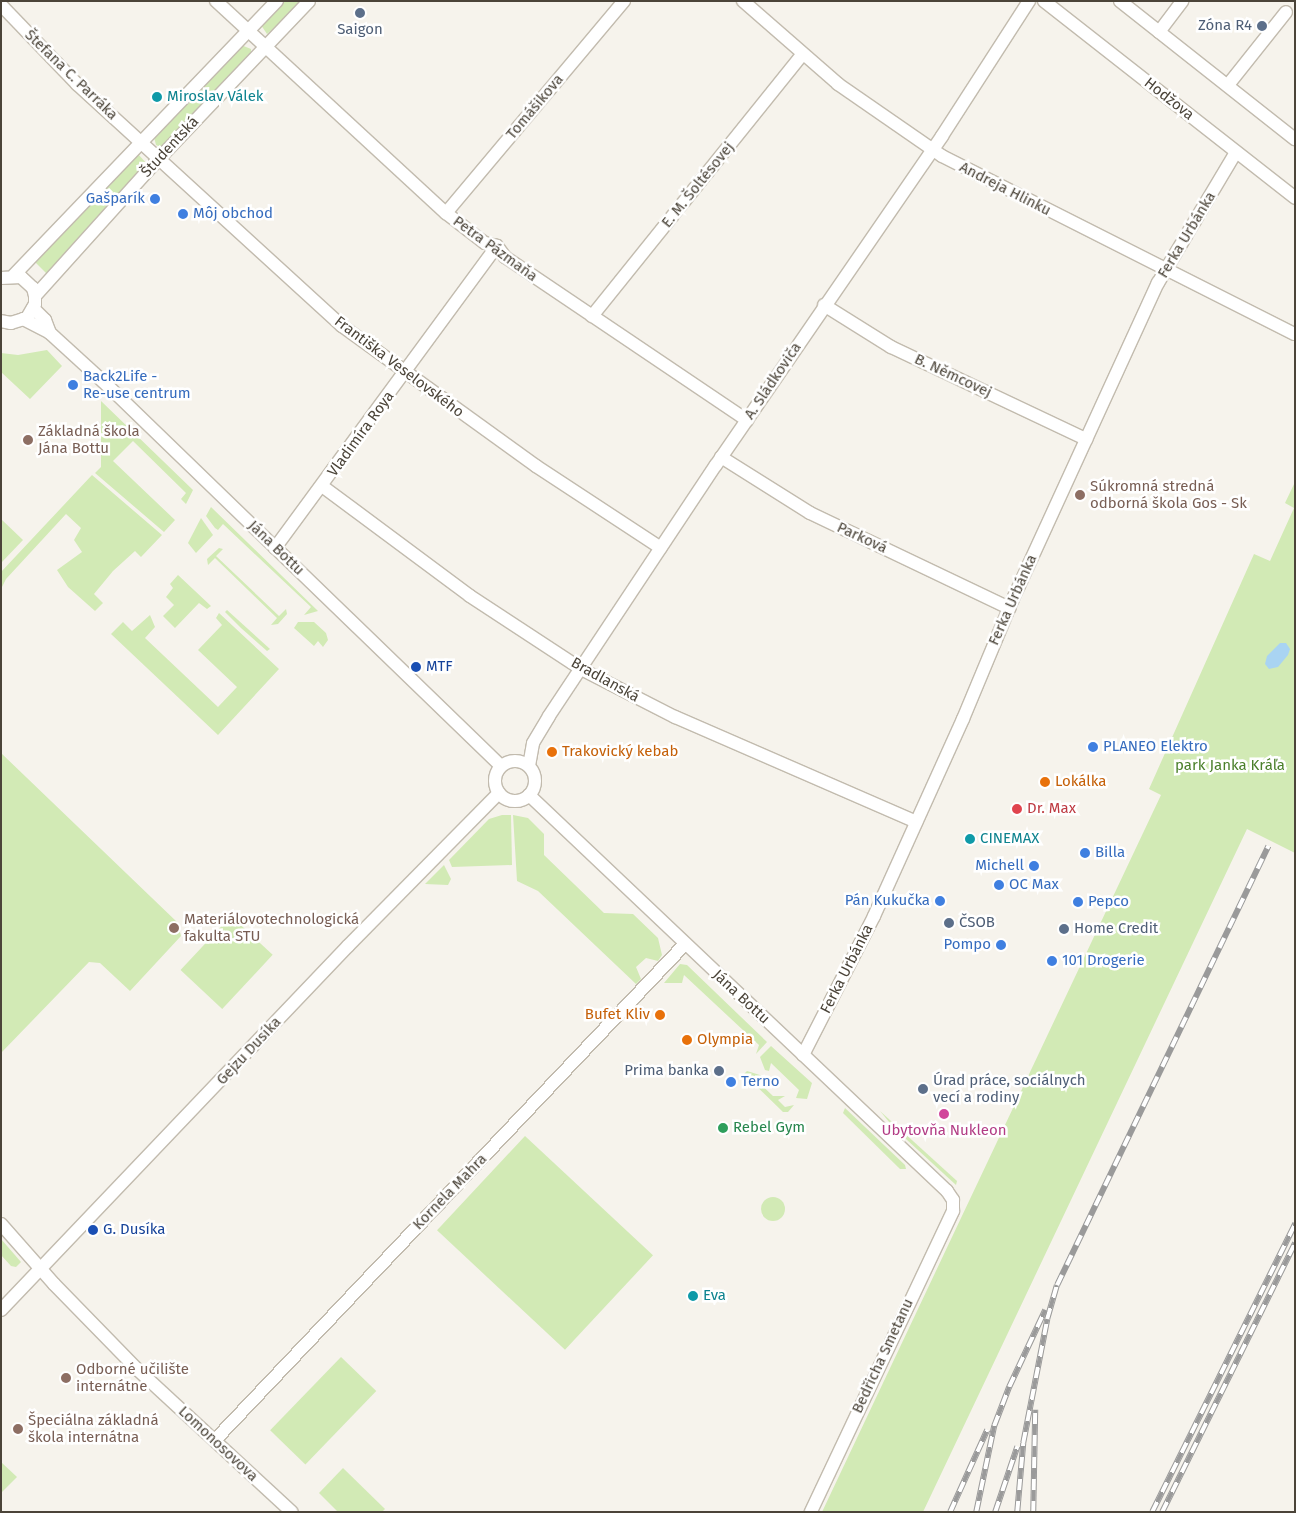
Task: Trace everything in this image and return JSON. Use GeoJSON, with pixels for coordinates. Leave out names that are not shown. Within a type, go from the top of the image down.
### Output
{"type":"FeatureCollection","features":[{"type":"Feature","properties":{"kind":"street","name":"Petra Pázmaňa"},"geometry":{"type":"LineString","coordinates":[[216,1],[446,213],[484,243],[497,246],[505,257],[747,420]]}},
{"type":"Feature","properties":{"kind":"street","name":"Študentská"},"geometry":{"type":"LineString","coordinates":[[5,276],[142,143],[277,1]]}},
{"type":"Feature","properties":{"kind":"street","name":"Študentská"},"geometry":{"type":"LineString","coordinates":[[34,302],[159,159],[309,1]]}},
{"type":"Feature","properties":{"kind":"street","name":"Tomášikova"},"geometry":{"type":"LineString","coordinates":[[446,213],[624,1]]}},
{"type":"Feature","properties":{"kind":"street","name":"Andreja Hlinku"},"geometry":{"type":"LineString","coordinates":[[743,1],[838,84],[932,150],[1295,334]]}},
{"type":"Feature","properties":{"kind":"street","name":"A. Sládkoviča"},"geometry":{"type":"LineString","coordinates":[[528,766],[536,737],[722,457],[932,150],[1029,1]]}},
{"type":"Feature","properties":{"kind":"street","name":"Hodžova"},"geometry":{"type":"LineString","coordinates":[[1044,1],[1295,198]]}},
{"type":"Feature","properties":{"kind":"street"},"geometry":{"type":"LineString","coordinates":[[1120,1],[1295,139]]}},
{"type":"Feature","properties":{"kind":"street"},"geometry":{"type":"LineString","coordinates":[[1159,32],[1182,1]]}},
{"type":"Feature","properties":{"kind":"street","name":"Štefana C. Parráka"},"geometry":{"type":"LineString","coordinates":[[1,5],[94,100],[159,159]]}},
{"type":"Feature","properties":{"kind":"street"},"geometry":{"type":"LineString","coordinates":[[1228,85],[1286,12]]}},
{"type":"Feature","properties":{"kind":"street","name":"E. M. Šoltésovej"},"geometry":{"type":"LineString","coordinates":[[592,316],[803,54]]}},
{"type":"Feature","properties":{"kind":"street","name":"Ferka Urbánka"},"geometry":{"type":"LineString","coordinates":[[803,1055],[874,916],[1009,608],[1165,269],[1236,152]]}},
{"type":"Feature","properties":{"kind":"street","name":"Františka Veselovského"},"geometry":{"type":"LineString","coordinates":[[159,159],[342,326],[406,373],[661,548]]}},
{"type":"Feature","properties":{"kind":"street","name":"Vladimíra Roya"},"geometry":{"type":"LineString","coordinates":[[275,548],[406,373],[497,246]]}},
{"type":"Feature","properties":{"kind":"street","name":"Jána Bottu"},"geometry":{"type":"LineString","coordinates":[[5,276],[28,282],[34,302],[50,332]]}},
{"type":"Feature","properties":{"kind":"street"},"geometry":{"type":"LineString","coordinates":[[23,319],[34,302]]}},
{"type":"Feature","properties":{"kind":"street","name":"B. Němcovej"},"geometry":{"type":"LineString","coordinates":[[824,306],[890,347],[1086,439]]}},
{"type":"Feature","properties":{"kind":"street","name":"Jána Bottu"},"geometry":{"type":"LineString","coordinates":[[1,320],[11,323],[23,319],[50,332],[501,766]]}},
{"type":"Feature","properties":{"kind":"street","name":"Parková"},"geometry":{"type":"LineString","coordinates":[[722,457],[810,514],[1009,608]]}},
{"type":"Feature","properties":{"kind":"street","name":"Bradlanská"},"geometry":{"type":"LineString","coordinates":[[322,486],[470,596],[581,669],[674,717],[916,822]]}},
{"type":"Feature","properties":{"kind":"street"},"geometry":{"type":"LineString","coordinates":[[514,761],[528,766],[534,779],[529,795],[513,801],[499,793],[495,780],[501,766],[514,761]]}},
{"type":"Feature","properties":{"kind":"street","name":"Gejzu Dusíka"},"geometry":{"type":"LineString","coordinates":[[1,1310],[348,946],[499,793]]}},
{"type":"Feature","properties":{"kind":"street","name":"Jána Bottu"},"geometry":{"type":"LineString","coordinates":[[529,795],[947,1191],[952,1200]]}},
{"type":"Feature","properties":{"kind":"street","name":"Kornela Mahra"},"geometry":{"type":"LineString","coordinates":[[215,1440],[685,944]]}},
{"type":"Feature","properties":{"kind":"street","name":"Bedřicha Smetanu"},"geometry":{"type":"LineString","coordinates":[[811,1512],[953,1211],[952,1200]]}},
{"type":"Feature","properties":{"kind":"street","name":"Lomonosovova"},"geometry":{"type":"LineString","coordinates":[[1,1224],[40,1268],[138,1370],[292,1512]]}},
{"type":"Feature","properties":{"kind":"green space"},"geometry":{"type":"Polygon","coordinates":[[[282,1],[305,1],[267,34],[261,25],[282,1]]]}},
{"type":"Feature","properties":{"kind":"green space"},"geometry":{"type":"Polygon","coordinates":[[[241,45],[251,49],[251,56],[163,148],[156,145],[154,137],[241,45]]]}},
{"type":"Feature","properties":{"kind":"green space"},"geometry":{"type":"Polygon","coordinates":[[[138,154],[147,164],[47,274],[34,261],[138,154]]]}},
{"type":"Feature","properties":{"kind":"green space"},"geometry":{"type":"Polygon","coordinates":[[[47,350],[62,366],[30,399],[1,372],[1,353],[18,355],[47,350]]]}},
{"type":"Feature","properties":{"kind":"green space"},"geometry":{"type":"Polygon","coordinates":[[[101,401],[193,490],[186,504],[181,499],[186,493],[133,441],[113,461],[175,520],[164,532],[95,473],[101,467],[101,401]]]}},
{"type":"Feature","properties":{"kind":"green space"},"geometry":{"type":"Polygon","coordinates":[[[92,475],[162,535],[141,557],[135,551],[113,571],[94,594],[103,603],[95,611],[68,587],[57,570],[82,552],[74,540],[81,528],[66,514],[6,579],[1,589],[1,572],[92,475]]]}},
{"type":"Feature","properties":{"kind":"green space","name":"park Janka Kráľa"},"geometry":{"type":"Polygon","coordinates":[[[1295,482],[1295,853],[1247,829],[923,1512],[822,1512],[1161,795],[1149,789],[1254,554],[1270,561],[1294,508],[1285,503],[1295,482]]]}},
{"type":"Feature","properties":{"kind":"green space"},"geometry":{"type":"Polygon","coordinates":[[[211,507],[318,611],[304,615],[311,607],[223,524],[218,530],[215,528],[206,516],[211,507]]]}},
{"type":"Feature","properties":{"kind":"green space"},"geometry":{"type":"Polygon","coordinates":[[[201,518],[213,535],[196,553],[188,543],[201,518]]]}},
{"type":"Feature","properties":{"kind":"green space"},"geometry":{"type":"Polygon","coordinates":[[[1,519],[23,540],[1,563],[1,519]]]}},
{"type":"Feature","properties":{"kind":"green space"},"geometry":{"type":"Polygon","coordinates":[[[219,548],[223,549],[216,556],[279,616],[286,609],[287,614],[278,624],[271,625],[277,618],[215,558],[208,565],[207,559],[219,548]]]}},
{"type":"Feature","properties":{"kind":"green space"},"geometry":{"type":"Polygon","coordinates":[[[178,575],[211,606],[207,609],[199,603],[175,628],[163,616],[174,605],[166,597],[173,588],[170,584],[178,575]]]}},
{"type":"Feature","properties":{"kind":"green space"},"geometry":{"type":"Polygon","coordinates":[[[227,610],[270,649],[267,651],[241,628],[225,612],[227,610]]]}},
{"type":"Feature","properties":{"kind":"green space"},"geometry":{"type":"Polygon","coordinates":[[[219,613],[279,669],[218,735],[111,634],[123,622],[132,631],[150,615],[155,627],[145,638],[218,707],[237,687],[198,650],[222,625],[216,618],[219,613]]]}},
{"type":"Feature","properties":{"kind":"green space"},"geometry":{"type":"Polygon","coordinates":[[[298,622],[314,622],[326,633],[328,640],[323,647],[318,641],[314,646],[294,628],[298,622]]]}},
{"type":"Feature","properties":{"kind":"green space"},"geometry":{"type":"Polygon","coordinates":[[[1,753],[177,922],[181,936],[130,991],[100,963],[89,962],[1,1053],[1,753]]]}},
{"type":"Feature","properties":{"kind":"green space"},"geometry":{"type":"Polygon","coordinates":[[[502,815],[511,815],[512,865],[452,867],[449,860],[489,819],[502,815]]]}},
{"type":"Feature","properties":{"kind":"green space"},"geometry":{"type":"Polygon","coordinates":[[[513,815],[528,818],[544,834],[544,855],[604,913],[633,914],[658,938],[662,955],[658,961],[646,958],[636,967],[641,979],[636,984],[538,891],[517,881],[513,815]]]}},
{"type":"Feature","properties":{"kind":"green space"},"geometry":{"type":"Polygon","coordinates":[[[444,865],[451,879],[448,885],[425,884],[444,865]]]}},
{"type":"Feature","properties":{"kind":"green space"},"geometry":{"type":"Polygon","coordinates":[[[231,916],[273,955],[222,1009],[181,970],[231,916]]]}},
{"type":"Feature","properties":{"kind":"green space"},"geometry":{"type":"Polygon","coordinates":[[[680,964],[687,965],[767,1042],[756,1054],[759,1045],[684,975],[682,983],[664,983],[680,964]]]}},
{"type":"Feature","properties":{"kind":"green space"},"geometry":{"type":"Polygon","coordinates":[[[771,1046],[812,1083],[807,1099],[796,1098],[799,1090],[771,1063],[769,1071],[765,1070],[760,1057],[771,1046]]]}},
{"type":"Feature","properties":{"kind":"green space"},"geometry":{"type":"Polygon","coordinates":[[[747,1071],[763,1076],[755,1079],[773,1096],[785,1096],[778,1100],[785,1107],[794,1105],[788,1112],[783,1112],[744,1074],[747,1071]]]}},
{"type":"Feature","properties":{"kind":"green space"},"geometry":{"type":"Polygon","coordinates":[[[845,1108],[905,1165],[906,1169],[900,1169],[843,1113],[845,1108]]]}},
{"type":"Feature","properties":{"kind":"green space"},"geometry":{"type":"Polygon","coordinates":[[[880,1111],[957,1181],[956,1185],[894,1128],[880,1111]]]}},
{"type":"Feature","properties":{"kind":"green space"},"geometry":{"type":"Polygon","coordinates":[[[525,1136],[653,1255],[565,1350],[437,1230],[525,1136]]]}},
{"type":"Feature","properties":{"kind":"green space"},"geometry":{"type":"Polygon","coordinates":[[[773,1197],[778,1198],[784,1204],[784,1214],[778,1220],[773,1221],[768,1220],[762,1214],[761,1209],[762,1204],[768,1198],[773,1197]]]}},
{"type":"Feature","properties":{"kind":"green space"},"geometry":{"type":"Polygon","coordinates":[[[1,1239],[21,1262],[16,1267],[11,1266],[1,1255],[1,1239]]]}},
{"type":"Feature","properties":{"kind":"green space"},"geometry":{"type":"Polygon","coordinates":[[[341,1357],[376,1391],[305,1464],[270,1430],[341,1357]]]}},
{"type":"Feature","properties":{"kind":"green space"},"geometry":{"type":"Polygon","coordinates":[[[1,1462],[17,1477],[1,1493],[1,1462]]]}},
{"type":"Feature","properties":{"kind":"green space"},"geometry":{"type":"Polygon","coordinates":[[[343,1468],[385,1509],[382,1512],[338,1512],[319,1493],[343,1468]]]}},
{"type":"Feature","properties":{"kind":"water"},"geometry":{"type":"Polygon","coordinates":[[[1280,643],[1286,643],[1290,649],[1288,655],[1278,667],[1269,669],[1265,664],[1267,656],[1280,643]]]}},
{"type":"Feature","properties":{"kind":"railway"},"geometry":{"type":"LineString","coordinates":[[1017,1512],[1023,1443],[1047,1319],[1057,1285],[1268,846]]}},
{"type":"Feature","properties":{"kind":"railway"},"geometry":{"type":"LineString","coordinates":[[1152,1512],[1295,1224]]}},
{"type":"Feature","properties":{"kind":"railway"},"geometry":{"type":"LineString","coordinates":[[1162,1512],[1295,1243]]}},
{"type":"Feature","properties":{"kind":"railway"},"geometry":{"type":"LineString","coordinates":[[976,1512],[994,1426],[1009,1387],[1045,1310]]}},
{"type":"Feature","properties":{"kind":"railway"},"geometry":{"type":"LineString","coordinates":[[1033,1512],[1035,1410]]}},
{"type":"Feature","properties":{"kind":"railway"},"geometry":{"type":"LineString","coordinates":[[950,1512],[987,1430]]}},
{"type":"Feature","properties":{"kind":"railway"},"geometry":{"type":"LineString","coordinates":[[995,1512],[1017,1447]]}},
{"type":"Feature","properties":{"kind":"place","name":"Saigon"},"geometry":{"type":"Point","coordinates":[360,13]}},
{"type":"Feature","properties":{"kind":"place","name":"Zóna R4"},"geometry":{"type":"Point","coordinates":[1262,26]}},
{"type":"Feature","properties":{"kind":"place","name":"Miroslav Válek"},"geometry":{"type":"Point","coordinates":[157,97]}},
{"type":"Feature","properties":{"kind":"place","name":"Gašparík"},"geometry":{"type":"Point","coordinates":[155,199]}},
{"type":"Feature","properties":{"kind":"place","name":"Môj obchod"},"geometry":{"type":"Point","coordinates":[183,214]}},
{"type":"Feature","properties":{"kind":"place","name":"Back2Life - Re-use centrum"},"geometry":{"type":"Point","coordinates":[73,385]}},
{"type":"Feature","properties":{"kind":"place","name":"Základná škola Jána Bottu"},"geometry":{"type":"Point","coordinates":[28,440]}},
{"type":"Feature","properties":{"kind":"place","name":"Súkromná stredná odborná škola Gos - Sk"},"geometry":{"type":"Point","coordinates":[1080,495]}},
{"type":"Feature","properties":{"kind":"place","name":"MTF"},"geometry":{"type":"Point","coordinates":[416,667]}},
{"type":"Feature","properties":{"kind":"place","name":"PLANEO Elektro"},"geometry":{"type":"Point","coordinates":[1093,747]}},
{"type":"Feature","properties":{"kind":"place","name":"Trakovický kebab"},"geometry":{"type":"Point","coordinates":[552,752]}},
{"type":"Feature","properties":{"kind":"place","name":"Lokálka"},"geometry":{"type":"Point","coordinates":[1045,782]}},
{"type":"Feature","properties":{"kind":"place","name":"Dr. Max"},"geometry":{"type":"Point","coordinates":[1017,809]}},
{"type":"Feature","properties":{"kind":"place","name":"CINEMAX"},"geometry":{"type":"Point","coordinates":[970,839]}},
{"type":"Feature","properties":{"kind":"place","name":"Billa"},"geometry":{"type":"Point","coordinates":[1085,853]}},
{"type":"Feature","properties":{"kind":"place","name":"Michell"},"geometry":{"type":"Point","coordinates":[1034,866]}},
{"type":"Feature","properties":{"kind":"place","name":"OC Max"},"geometry":{"type":"Point","coordinates":[999,885]}},
{"type":"Feature","properties":{"kind":"place","name":"Pán Kukučka"},"geometry":{"type":"Point","coordinates":[940,901]}},
{"type":"Feature","properties":{"kind":"place","name":"Pepco"},"geometry":{"type":"Point","coordinates":[1078,902]}},
{"type":"Feature","properties":{"kind":"place","name":"ČSOB"},"geometry":{"type":"Point","coordinates":[949,923]}},
{"type":"Feature","properties":{"kind":"place","name":"Materiálovotechnologická fakulta STU"},"geometry":{"type":"Point","coordinates":[174,928]}},
{"type":"Feature","properties":{"kind":"place","name":"Home Credit"},"geometry":{"type":"Point","coordinates":[1064,929]}},
{"type":"Feature","properties":{"kind":"place","name":"Pompo"},"geometry":{"type":"Point","coordinates":[1001,945]}},
{"type":"Feature","properties":{"kind":"place","name":"101 Drogerie"},"geometry":{"type":"Point","coordinates":[1052,961]}},
{"type":"Feature","properties":{"kind":"place","name":"Bufet Kliv"},"geometry":{"type":"Point","coordinates":[660,1015]}},
{"type":"Feature","properties":{"kind":"place","name":"Olympia"},"geometry":{"type":"Point","coordinates":[687,1040]}},
{"type":"Feature","properties":{"kind":"place","name":"Prima banka"},"geometry":{"type":"Point","coordinates":[719,1071]}},
{"type":"Feature","properties":{"kind":"place","name":"Terno"},"geometry":{"type":"Point","coordinates":[731,1082]}},
{"type":"Feature","properties":{"kind":"place","name":"Úrad práce, sociálnych vecí a rodiny"},"geometry":{"type":"Point","coordinates":[923,1089]}},
{"type":"Feature","properties":{"kind":"place","name":"Ubytovňa Nukleon"},"geometry":{"type":"Point","coordinates":[944,1114]}},
{"type":"Feature","properties":{"kind":"place","name":"Rebel Gym"},"geometry":{"type":"Point","coordinates":[723,1128]}},
{"type":"Feature","properties":{"kind":"place","name":"G. Dusíka"},"geometry":{"type":"Point","coordinates":[93,1230]}},
{"type":"Feature","properties":{"kind":"place","name":"Eva"},"geometry":{"type":"Point","coordinates":[693,1296]}},
{"type":"Feature","properties":{"kind":"place","name":"Odborné učilište internátne"},"geometry":{"type":"Point","coordinates":[66,1378]}},
{"type":"Feature","properties":{"kind":"place","name":"Špeciálna základná škola internátna"},"geometry":{"type":"Point","coordinates":[18,1429]}}]}
